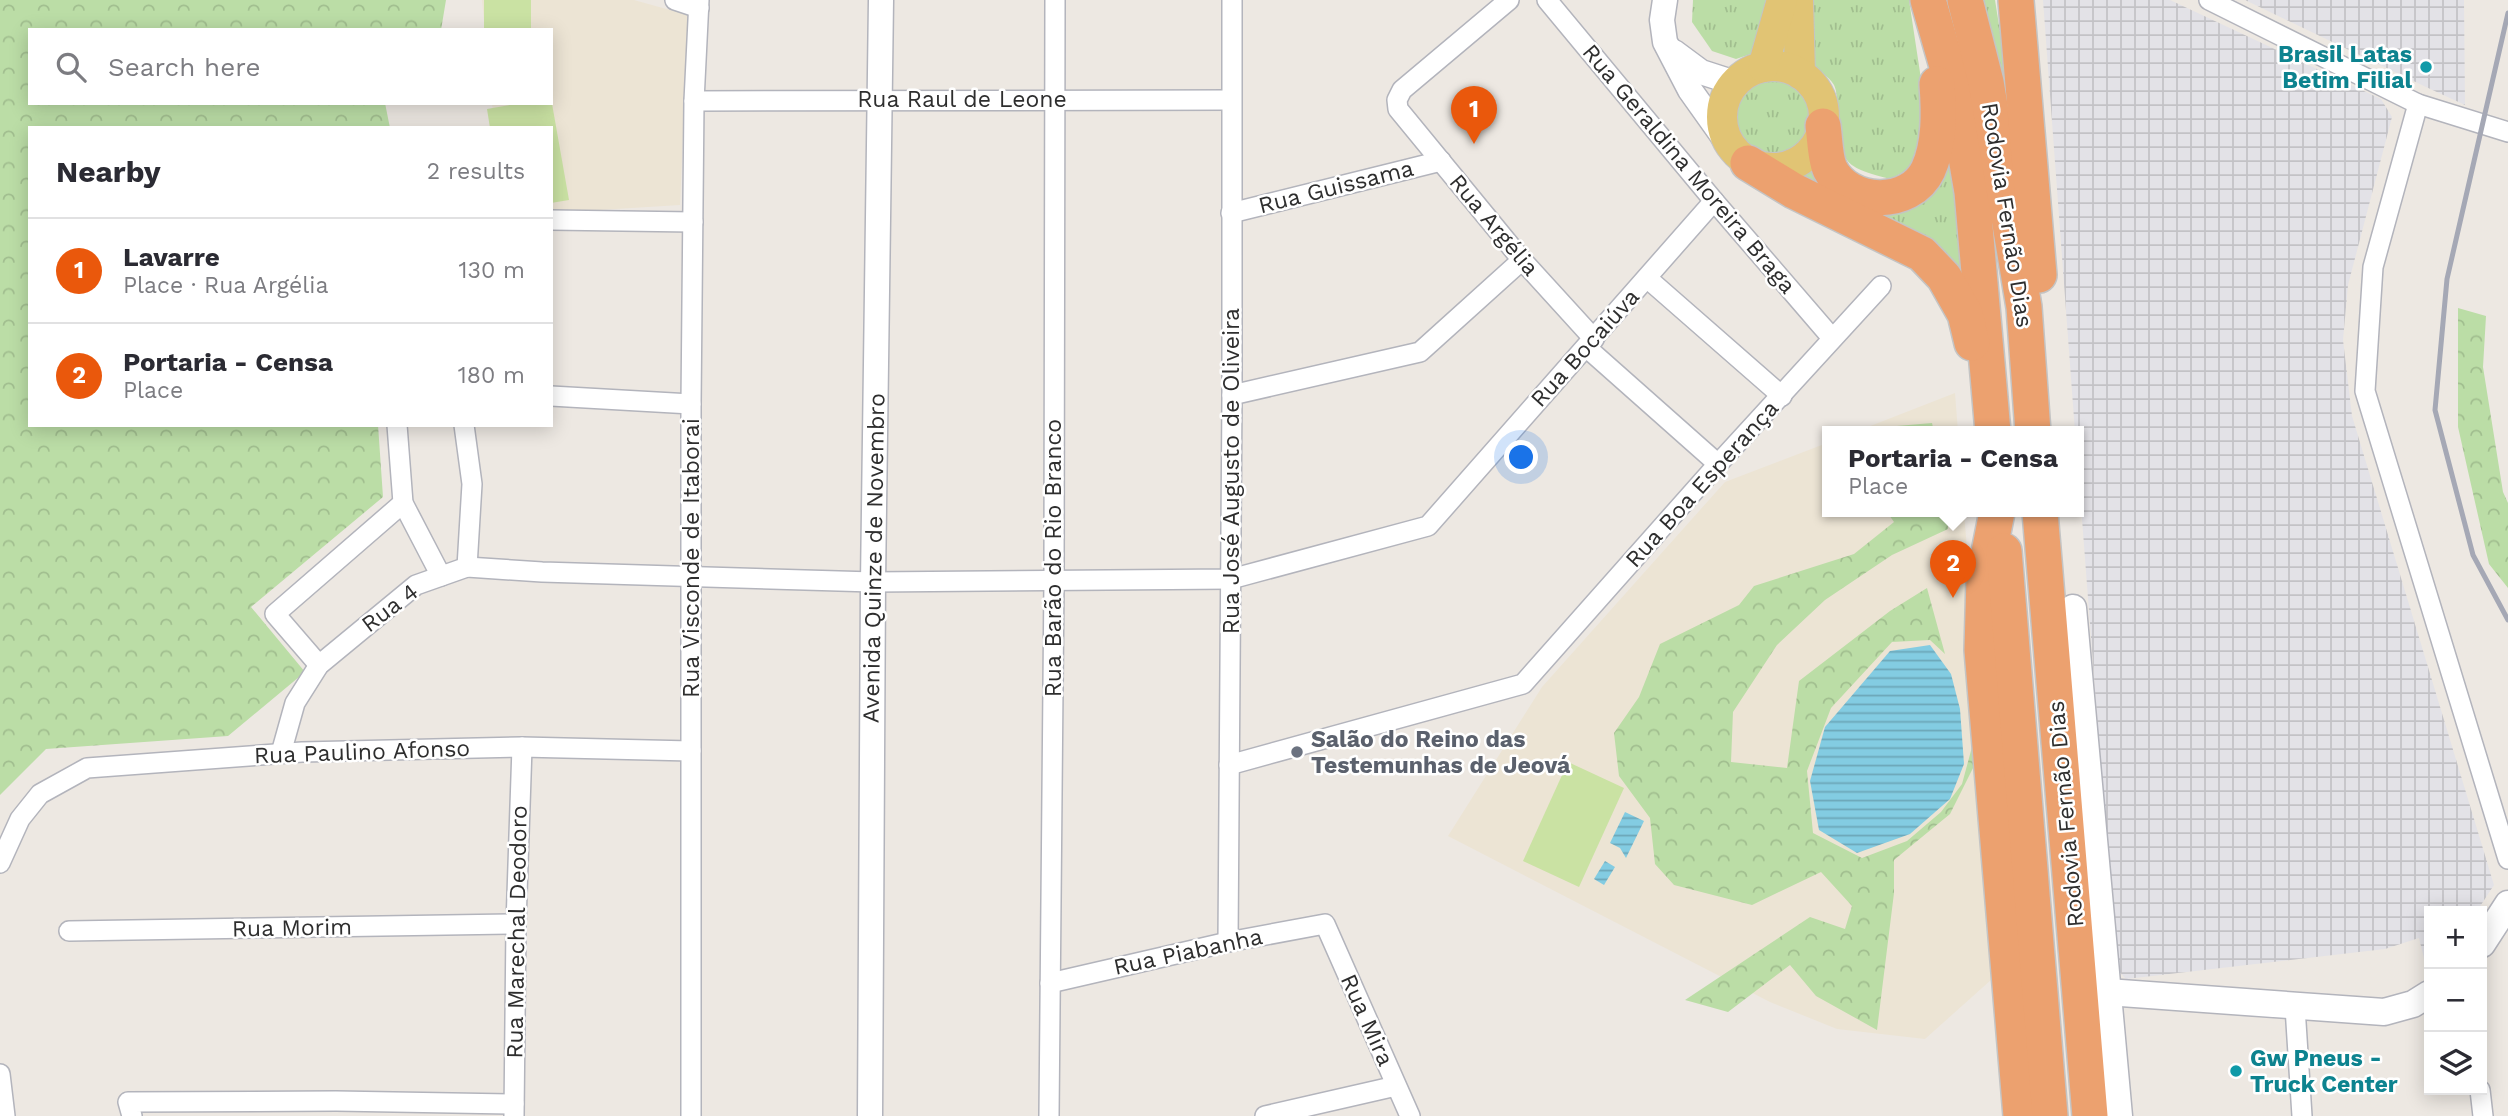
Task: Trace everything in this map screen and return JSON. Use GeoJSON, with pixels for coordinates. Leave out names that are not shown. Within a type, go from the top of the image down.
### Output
{"type":"FeatureCollection","features":[{"type":"Feature","properties":{"kind":"highway","name":"Rodovia Fernão Dias"},"geometry":{"type":"LineString","coordinates":[[1965,0],[1986,82],[2021,293],[2032,426]]}},
{"type":"Feature","properties":{"kind":"highway"},"geometry":{"type":"LineString","coordinates":[[2016,0],[2041,295],[2033,426]]}},
{"type":"Feature","properties":{"kind":"highway","name":"Rodovia Fernão Dias"},"geometry":{"type":"LineString","coordinates":[[1930,5],[1955,94],[1972,192],[1992,426]]}},
{"type":"Feature","properties":{"kind":"highway"},"geometry":{"type":"LineString","coordinates":[[1823,126],[1829,168],[1842,186],[1857,194],[1876,198],[1896,197],[1913,187],[1928,172],[1936,147],[1938,102],[1930,5]]}},
{"type":"Feature","properties":{"kind":"highway"},"geometry":{"type":"LineString","coordinates":[[1738,152],[1794,191],[1922,254],[1944,277],[1965,314],[1991,426]]}},
{"type":"Feature","properties":{"kind":"highway"},"geometry":{"type":"LineString","coordinates":[[1998,517],[1984,578],[1982,650],[2021,1116]]}},
{"type":"Feature","properties":{"kind":"highway","name":"Rodovia Fernão Dias"},"geometry":{"type":"LineString","coordinates":[[1999,517],[2050,1116]]}},
{"type":"Feature","properties":{"kind":"highway","name":"Rodovia Fernão Dias"},"geometry":{"type":"LineString","coordinates":[[2040,517],[2090,1116]]}},
{"type":"Feature","properties":{"kind":"highway"},"geometry":{"type":"LineString","coordinates":[[2053,517],[2073,608]]}},
{"type":"Feature","properties":{"kind":"main road"},"geometry":{"type":"LineString","coordinates":[[1763,67],[1782,0]]}},
{"type":"Feature","properties":{"kind":"main road"},"geometry":{"type":"LineString","coordinates":[[1798,0],[1800,74]]}},
{"type":"Feature","properties":{"kind":"main road"},"geometry":{"type":"LineString","coordinates":[[1763,67],[1788,68],[1800,74],[1812,83],[1820,96],[1824,111],[1818,142],[1808,155],[1795,164],[1779,169],[1763,168],[1738,152],[1722,127],[1726,96],[1747,72],[1763,67]]}},
{"type":"Feature","properties":{"kind":"main road","name":"Rodovia Fernão Dias"},"geometry":{"type":"LineString","coordinates":[[2073,608],[2119,1116]]}},
{"type":"Feature","properties":{"kind":"main road"},"geometry":{"type":"LineString","coordinates":[[2487,936],[2508,904]]}},
{"type":"Feature","properties":{"kind":"main road"},"geometry":{"type":"LineString","coordinates":[[2107,992],[2384,1012],[2413,1003],[2424,996]]}},
{"type":"Feature","properties":{"kind":"street"},"geometry":{"type":"LineString","coordinates":[[675,0],[699,4]]}},
{"type":"Feature","properties":{"kind":"street","name":"Avenida Quinze de Novembro"},"geometry":{"type":"LineString","coordinates":[[870,1116],[873,582],[881,0]]}},
{"type":"Feature","properties":{"kind":"street","name":"Rua Barão do Rio Branco"},"geometry":{"type":"LineString","coordinates":[[1049,1116],[1054,579],[1055,0]]}},
{"type":"Feature","properties":{"kind":"street","name":"Rua José Augusto de Oliveira"},"geometry":{"type":"LineString","coordinates":[[1228,942],[1232,0]]}},
{"type":"Feature","properties":{"kind":"street","name":"Rua Argélia"},"geometry":{"type":"LineString","coordinates":[[1508,0],[1402,90],[1397,100],[1398,109],[1590,343],[1718,464]]}},
{"type":"Feature","properties":{"kind":"street","name":"Rua Geraldina Moreira Braga"},"geometry":{"type":"LineString","coordinates":[[1547,0],[1832,338]]}},
{"type":"Feature","properties":{"kind":"street"},"geometry":{"type":"LineString","coordinates":[[1665,0],[1662,20],[1665,42],[1690,90],[1738,152]]}},
{"type":"Feature","properties":{"kind":"street"},"geometry":{"type":"LineString","coordinates":[[2209,0],[2418,104],[2508,132]]}},
{"type":"Feature","properties":{"kind":"street","name":"Rua Visconde de Itaborai"},"geometry":{"type":"LineString","coordinates":[[691,1116],[691,404],[694,101],[699,4]]}},
{"type":"Feature","properties":{"kind":"street"},"geometry":{"type":"LineString","coordinates":[[1665,42],[1680,58],[1701,72],[1735,83]]}},
{"type":"Feature","properties":{"kind":"street","name":"Rua Raul de Leone"},"geometry":{"type":"LineString","coordinates":[[694,101],[1231,100]]}},
{"type":"Feature","properties":{"kind":"street"},"geometry":{"type":"LineString","coordinates":[[2418,104],[2373,267],[2365,391],[2508,859]]}},
{"type":"Feature","properties":{"kind":"street","name":"Rua Guissama"},"geometry":{"type":"LineString","coordinates":[[1231,213],[1441,161]]}},
{"type":"Feature","properties":{"kind":"street","name":"Rua Bocaiúva"},"geometry":{"type":"LineString","coordinates":[[1231,579],[1428,526],[1714,201]]}},
{"type":"Feature","properties":{"kind":"street"},"geometry":{"type":"LineString","coordinates":[[553,219],[693,222]]}},
{"type":"Feature","properties":{"kind":"street"},"geometry":{"type":"LineString","coordinates":[[1232,395],[1420,352],[1522,260]]}},
{"type":"Feature","properties":{"kind":"street"},"geometry":{"type":"LineString","coordinates":[[1647,278],[1782,396]]}},
{"type":"Feature","properties":{"kind":"street","name":"Rua Boa Esperança"},"geometry":{"type":"LineString","coordinates":[[1229,765],[1523,684],[1718,464],[1881,286]]}},
{"type":"Feature","properties":{"kind":"street"},"geometry":{"type":"LineString","coordinates":[[553,396],[691,404]]}},
{"type":"Feature","properties":{"kind":"street"},"geometry":{"type":"LineString","coordinates":[[397,427],[403,503],[441,576]]}},
{"type":"Feature","properties":{"kind":"street"},"geometry":{"type":"LineString","coordinates":[[464,427],[472,484],[467,567],[873,582],[1231,579]]}},
{"type":"Feature","properties":{"kind":"street"},"geometry":{"type":"LineString","coordinates":[[319,664],[275,614],[403,503]]}},
{"type":"Feature","properties":{"kind":"street","name":"Rua 4"},"geometry":{"type":"LineString","coordinates":[[281,753],[295,703],[319,664],[416,585],[467,567]]}},
{"type":"Feature","properties":{"kind":"street","name":"Rua Paulino Afonso"},"geometry":{"type":"LineString","coordinates":[[0,863],[20,819],[40,794],[87,768],[281,753],[522,747],[691,751]]}},
{"type":"Feature","properties":{"kind":"street","name":"Rua Marechal Deodoro"},"geometry":{"type":"LineString","coordinates":[[514,1110],[522,747]]}},
{"type":"Feature","properties":{"kind":"street","name":"Rua Piabanha"},"geometry":{"type":"LineString","coordinates":[[1050,983],[1228,942],[1325,924]]}},
{"type":"Feature","properties":{"kind":"street","name":"Rua Mira"},"geometry":{"type":"LineString","coordinates":[[1325,924],[1409,1116]]}},
{"type":"Feature","properties":{"kind":"street","name":"Rua Morim"},"geometry":{"type":"LineString","coordinates":[[69,931],[516,925]]}},
{"type":"Feature","properties":{"kind":"street"},"geometry":{"type":"LineString","coordinates":[[2295,1007],[2302,1116]]}},
{"type":"Feature","properties":{"kind":"street"},"geometry":{"type":"LineString","coordinates":[[0,1074],[5,1116]]}},
{"type":"Feature","properties":{"kind":"street"},"geometry":{"type":"LineString","coordinates":[[1265,1116],[1395,1086]]}},
{"type":"Feature","properties":{"kind":"street"},"geometry":{"type":"LineString","coordinates":[[2481,1095],[2483,1116]]}},
{"type":"Feature","properties":{"kind":"street"},"geometry":{"type":"LineString","coordinates":[[130,1109],[514,1110]]}},
{"type":"Feature","properties":{"kind":"shaded area"},"geometry":{"type":"Polygon","coordinates":[[[482,0],[634,0],[688,15],[680,205],[553,213],[553,126],[494,126],[492,105],[553,105],[553,28],[485,28],[482,0]]]}},
{"type":"Feature","properties":{"kind":"shaded area"},"geometry":{"type":"Polygon","coordinates":[[[2043,0],[2170,0],[2381,99],[2392,117],[2348,285],[2343,340],[2352,416],[2494,885],[2480,906],[2424,906],[2424,959],[2419,938],[2385,949],[2126,979],[2116,968],[2082,517],[2084,517],[2084,426],[2075,426],[2043,0]]]}},
{"type":"Feature","properties":{"kind":"shaded area","name":"Brasil Latas Betim Filial"},"geometry":{"type":"Polygon","coordinates":[[[2245,0],[2464,0],[2465,105],[2426,87],[2245,0]]]}},
{"type":"Feature","properties":{"kind":"shaded area"},"geometry":{"type":"Polygon","coordinates":[[[1955,393],[1958,426],[1870,426],[1955,393]]]}},
{"type":"Feature","properties":{"kind":"shaded area"},"geometry":{"type":"Polygon","coordinates":[[[1822,445],[1822,517],[1964,517],[2001,971],[1925,1039],[1837,1029],[1770,1002],[1448,836],[1542,687],[1725,482],[1822,445]]]}},
{"type":"Feature","properties":{"kind":"green space"},"geometry":{"type":"Polygon","coordinates":[[[0,0],[446,0],[441,28],[28,28],[28,105],[385,105],[390,126],[28,126],[28,427],[378,427],[383,497],[251,607],[305,672],[228,736],[46,749],[0,795],[0,0]]]}},
{"type":"Feature","properties":{"kind":"green space"},"geometry":{"type":"Polygon","coordinates":[[[484,0],[531,0],[531,28],[484,28],[484,0]]]}},
{"type":"Feature","properties":{"kind":"green space"},"geometry":{"type":"Polygon","coordinates":[[[1693,0],[1768,0],[1760,51],[1736,59],[1712,51],[1692,22],[1693,0]]]}},
{"type":"Feature","properties":{"kind":"green space"},"geometry":{"type":"Polygon","coordinates":[[[1806,0],[1909,0],[1921,79],[1925,144],[1912,167],[1891,179],[1859,169],[1845,157],[1835,87],[1809,64],[1806,0]]]}},
{"type":"Feature","properties":{"kind":"green space"},"geometry":{"type":"Polygon","coordinates":[[[1978,0],[1995,0],[2014,120],[2020,212],[1978,0]]]}},
{"type":"Feature","properties":{"kind":"green space"},"geometry":{"type":"Polygon","coordinates":[[[1774,77],[1789,80],[1801,88],[1809,100],[1812,115],[1809,130],[1801,142],[1789,150],[1774,153],[1759,150],[1747,142],[1739,130],[1736,115],[1739,100],[1747,88],[1759,80],[1774,77]]]}},
{"type":"Feature","properties":{"kind":"green space"},"geometry":{"type":"Polygon","coordinates":[[[510,105],[552,105],[569,200],[553,203],[553,126],[490,126],[487,109],[510,105]]]}},
{"type":"Feature","properties":{"kind":"green space"},"geometry":{"type":"Polygon","coordinates":[[[1947,140],[1964,261],[1963,287],[1791,182],[1818,167],[1871,206],[1947,140]]]}},
{"type":"Feature","properties":{"kind":"green space"},"geometry":{"type":"Polygon","coordinates":[[[2458,308],[2486,316],[2483,367],[2503,492],[2508,503],[2508,588],[2489,564],[2458,427],[2458,308]]]}},
{"type":"Feature","properties":{"kind":"green space"},"geometry":{"type":"Polygon","coordinates":[[[1932,423],[1933,426],[1897,426],[1932,423]]]}},
{"type":"Feature","properties":{"kind":"green space"},"geometry":{"type":"Polygon","coordinates":[[[1890,517],[1947,517],[1948,529],[1892,555],[1825,600],[1777,645],[1733,712],[1731,762],[1787,768],[1799,681],[1890,611],[1927,588],[1945,654],[1930,640],[1892,642],[1831,708],[1807,771],[1813,833],[1862,858],[1907,841],[1941,812],[1962,784],[1972,747],[1976,762],[1950,814],[1894,860],[1894,893],[1877,1030],[1816,996],[1790,965],[1728,1012],[1685,1000],[1810,917],[1845,929],[1852,906],[1821,872],[1752,905],[1674,885],[1655,864],[1650,818],[1619,776],[1614,733],[1639,697],[1660,644],[1739,605],[1754,586],[1854,554],[1894,522],[1890,517]]]}},
{"type":"Feature","properties":{"kind":"green space"},"geometry":{"type":"Polygon","coordinates":[[[1568,762],[1624,788],[1579,887],[1523,861],[1568,762]]]}},
{"type":"Feature","properties":{"kind":"water"},"geometry":{"type":"Polygon","coordinates":[[[1930,645],[1951,674],[1960,709],[1964,764],[1950,799],[1910,834],[1857,853],[1819,830],[1810,781],[1825,727],[1890,651],[1930,645]]]}},
{"type":"Feature","properties":{"kind":"water"},"geometry":{"type":"Polygon","coordinates":[[[1625,812],[1644,821],[1626,858],[1620,848],[1610,843],[1625,812]]]}},
{"type":"Feature","properties":{"kind":"water"},"geometry":{"type":"Polygon","coordinates":[[[1605,861],[1615,867],[1604,885],[1594,879],[1605,861]]]}},
{"type":"Feature","properties":{"kind":"railway"},"geometry":{"type":"LineString","coordinates":[[2508,13],[2447,279],[2435,410],[2473,555],[2508,620]]}},
{"type":"Feature","properties":{"kind":"place","name":"Brasil Latas Betim Filial"},"geometry":{"type":"Point","coordinates":[2426,67]}},
{"type":"Feature","properties":{"kind":"place","name":"Lavarre"},"geometry":{"type":"Point","coordinates":[1474,144]}},
{"type":"Feature","properties":{"kind":"place","name":"Portaria - Censa"},"geometry":{"type":"Point","coordinates":[1953,598]}},
{"type":"Feature","properties":{"kind":"place","name":"Salão do Reino das Testemunhas de Jeová"},"geometry":{"type":"Point","coordinates":[1297,752]}},
{"type":"Feature","properties":{"kind":"place","name":"Gw Pneus - Truck Center"},"geometry":{"type":"Point","coordinates":[2236,1071]}}]}
